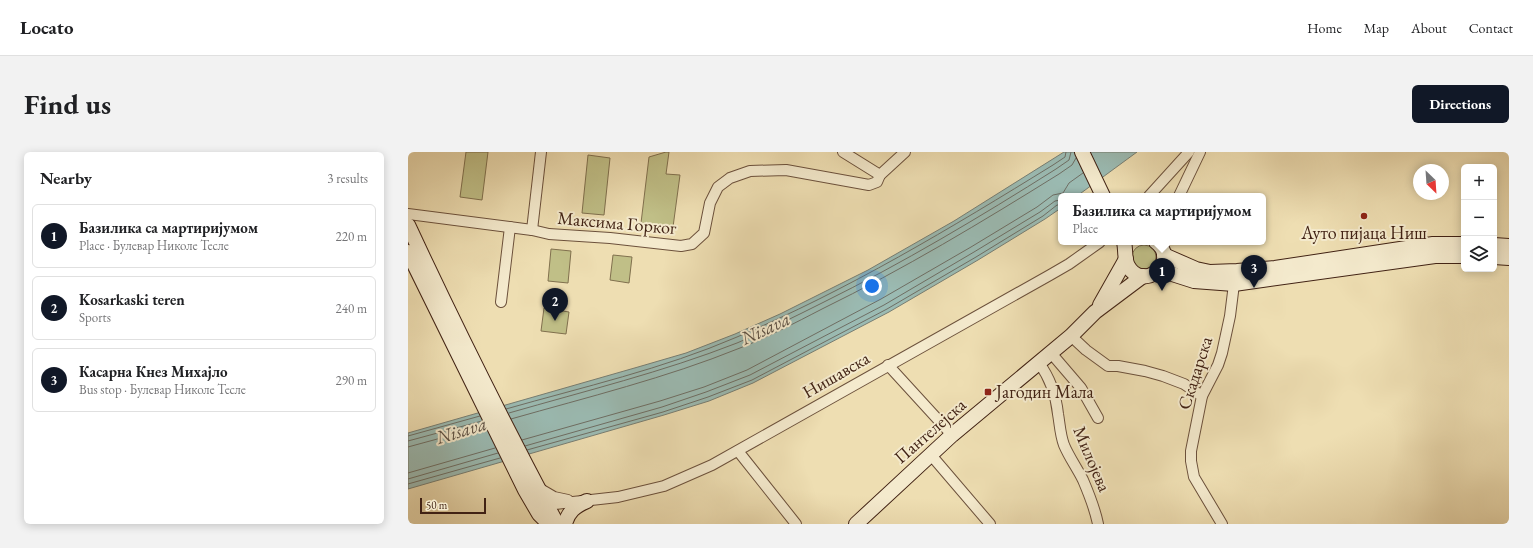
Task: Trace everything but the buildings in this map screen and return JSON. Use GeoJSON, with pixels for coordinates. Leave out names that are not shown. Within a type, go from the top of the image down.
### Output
{"type":"FeatureCollection","features":[{"type":"Feature","properties":{"kind":"main road"},"geometry":{"type":"LineString","coordinates":[[1082,152],[1102,193]]}},
{"type":"Feature","properties":{"kind":"main road"},"geometry":{"type":"LineString","coordinates":[[408,225],[475,377]]}},
{"type":"Feature","properties":{"kind":"main road"},"geometry":{"type":"LineString","coordinates":[[1161,247],[1196,269],[1210,272],[1275,268],[1433,244],[1461,244]]}},
{"type":"Feature","properties":{"kind":"main road"},"geometry":{"type":"LineString","coordinates":[[1497,245],[1509,246]]}},
{"type":"Feature","properties":{"kind":"main road"},"geometry":{"type":"LineString","coordinates":[[1150,274],[1162,265],[1161,247]]}},
{"type":"Feature","properties":{"kind":"main road"},"geometry":{"type":"LineString","coordinates":[[1127,249],[1126,263],[1131,271],[1138,276],[1169,273],[1194,280],[1234,284],[1435,256],[1461,256]]}},
{"type":"Feature","properties":{"kind":"main road","name":"Пантелејска"},"geometry":{"type":"LineString","coordinates":[[1095,312],[1127,249]]}},
{"type":"Feature","properties":{"kind":"main road"},"geometry":{"type":"LineString","coordinates":[[408,252],[532,487],[539,514],[549,524]]}},
{"type":"Feature","properties":{"kind":"main road"},"geometry":{"type":"LineString","coordinates":[[1497,256],[1509,258]]}},
{"type":"Feature","properties":{"kind":"main road","name":"Пантелејска"},"geometry":{"type":"LineString","coordinates":[[856,524],[952,435],[1071,336],[1095,312],[1150,274]]}},
{"type":"Feature","properties":{"kind":"main road"},"geometry":{"type":"LineString","coordinates":[[532,487],[546,503],[557,524]]}},
{"type":"Feature","properties":{"kind":"main road"},"geometry":{"type":"LineString","coordinates":[[560,524],[564,508],[581,501]]}},
{"type":"Feature","properties":{"kind":"main road"},"geometry":{"type":"LineString","coordinates":[[565,524],[567,516],[581,501]]}},
{"type":"Feature","properties":{"kind":"street","name":"Максима Горког"},"geometry":{"type":"LineString","coordinates":[[532,230],[541,152]]}},
{"type":"Feature","properties":{"kind":"street"},"geometry":{"type":"LineString","coordinates":[[843,152],[880,175],[905,152]]}},
{"type":"Feature","properties":{"kind":"street"},"geometry":{"type":"LineString","coordinates":[[1152,193],[1189,152]]}},
{"type":"Feature","properties":{"kind":"street"},"geometry":{"type":"LineString","coordinates":[[1180,193],[1200,152]]}},
{"type":"Feature","properties":{"kind":"street","name":"Максима Горког"},"geometry":{"type":"LineString","coordinates":[[408,214],[532,230],[549,234],[610,238],[681,246],[692,244],[704,233],[710,203],[718,187],[730,178],[750,171],[786,170],[865,186],[877,182],[880,175]]}},
{"type":"Feature","properties":{"kind":"street"},"geometry":{"type":"LineString","coordinates":[[501,302],[510,228]]}},
{"type":"Feature","properties":{"kind":"street","name":"Нишавска"},"geometry":{"type":"LineString","coordinates":[[546,503],[555,504],[618,497],[664,486],[712,465],[1056,271],[1095,245]]}},
{"type":"Feature","properties":{"kind":"street","name":"Скадарска"},"geometry":{"type":"LineString","coordinates":[[1222,524],[1194,477],[1191,451],[1202,396],[1218,365],[1222,353],[1230,316],[1234,284]]}},
{"type":"Feature","properties":{"kind":"street"},"geometry":{"type":"LineString","coordinates":[[1071,336],[1086,350],[1108,366],[1118,366],[1157,375],[1184,384],[1202,396]]}},
{"type":"Feature","properties":{"kind":"street"},"geometry":{"type":"LineString","coordinates":[[1051,353],[1081,388],[1098,418]]}},
{"type":"Feature","properties":{"kind":"street","name":"Милојева"},"geometry":{"type":"LineString","coordinates":[[1039,363],[1045,371],[1052,386],[1055,395],[1062,437],[1095,509],[1098,524]]}},
{"type":"Feature","properties":{"kind":"street"},"geometry":{"type":"LineString","coordinates":[[888,365],[952,435]]}},
{"type":"Feature","properties":{"kind":"street"},"geometry":{"type":"LineString","coordinates":[[738,451],[796,524]]}},
{"type":"Feature","properties":{"kind":"street"},"geometry":{"type":"LineString","coordinates":[[931,455],[990,524]]}},
{"type":"Feature","properties":{"kind":"street"},"geometry":{"type":"LineString","coordinates":[[532,487],[563,500],[581,501]]}},
{"type":"Feature","properties":{"kind":"shaded area"},"geometry":{"type":"Polygon","coordinates":[[[466,152],[488,152],[482,200],[460,197],[466,152]]]}},
{"type":"Feature","properties":{"kind":"shaded area"},"geometry":{"type":"Polygon","coordinates":[[[669,152],[666,174],[680,175],[673,227],[641,223],[649,157],[669,152]]]}},
{"type":"Feature","properties":{"kind":"shaded area"},"geometry":{"type":"Polygon","coordinates":[[[588,155],[610,158],[604,215],[582,213],[588,155]]]}},
{"type":"Feature","properties":{"kind":"shaded area"},"geometry":{"type":"Polygon","coordinates":[[[1144,245],[1149,246],[1155,252],[1155,262],[1149,268],[1144,269],[1139,268],[1133,262],[1132,257],[1133,252],[1139,246],[1144,245]]]}},
{"type":"Feature","properties":{"kind":"shaded area"},"geometry":{"type":"Polygon","coordinates":[[[551,249],[571,251],[568,283],[548,281],[551,249]]]}},
{"type":"Feature","properties":{"kind":"shaded area"},"geometry":{"type":"Polygon","coordinates":[[[613,255],[632,257],[629,283],[610,280],[613,255]]]}},
{"type":"Feature","properties":{"kind":"shaded area"},"geometry":{"type":"Polygon","coordinates":[[[544,308],[569,312],[566,334],[541,331],[544,308]]]}},
{"type":"Feature","properties":{"kind":"water","name":"Nisava"},"geometry":{"type":"Polygon","coordinates":[[[1064,152],[1137,152],[1081,193],[1058,193],[1058,210],[978,260],[889,312],[753,383],[709,401],[664,415],[408,489],[408,433],[686,353],[735,334],[780,314],[868,270],[954,221],[1064,152]]]}},
{"type":"Feature","properties":{"kind":"place","name":"Ауто пијаца Ниш"},"geometry":{"type":"Point","coordinates":[1364,216]}},
{"type":"Feature","properties":{"kind":"place","name":"Касарна Кнез Михајло"},"geometry":{"type":"Point","coordinates":[1254,288]}},
{"type":"Feature","properties":{"kind":"place","name":"Базилика са мартиријумом"},"geometry":{"type":"Point","coordinates":[1162,291]}},
{"type":"Feature","properties":{"kind":"place","name":"Kosarkaski teren"},"geometry":{"type":"Point","coordinates":[555,321]}},
{"type":"Feature","properties":{"kind":"place","name":"Јагодин Мала"},"geometry":{"type":"Point","coordinates":[988,392]}}]}
